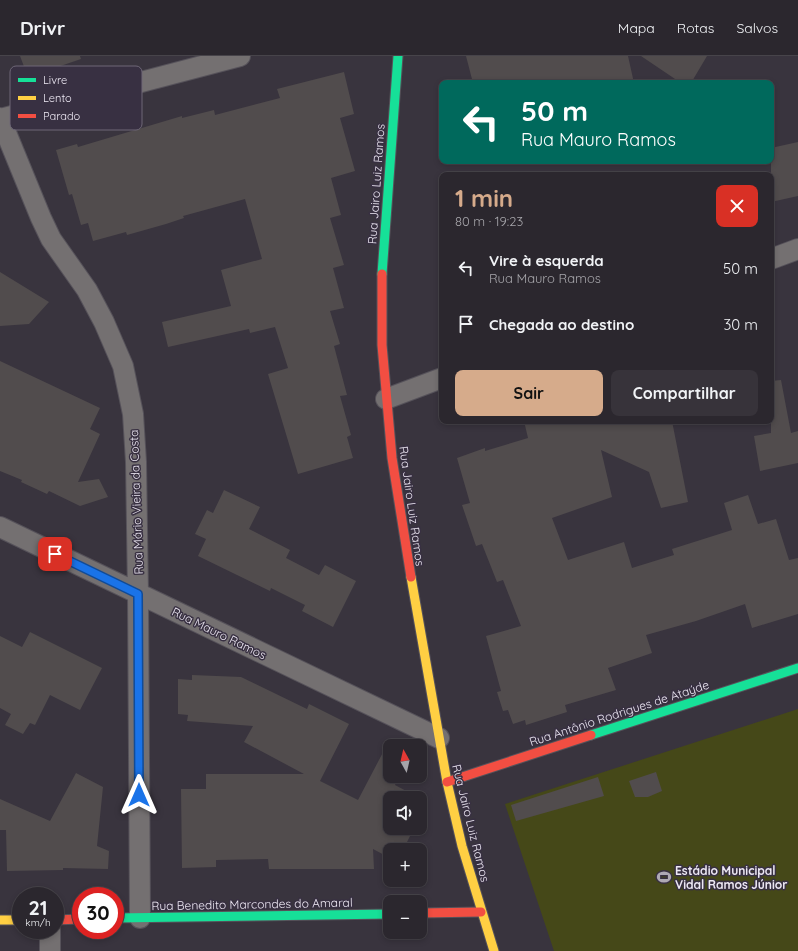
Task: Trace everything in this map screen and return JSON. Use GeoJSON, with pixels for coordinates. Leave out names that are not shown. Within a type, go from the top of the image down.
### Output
{"type":"FeatureCollection","features":[{"type":"Feature","properties":{"kind":"street"},"geometry":{"type":"LineString","coordinates":[[142,82],[240,56]]}},
{"type":"Feature","properties":{"kind":"street","name":"Rua Jairo Luiz Ramos"},"geometry":{"type":"LineString","coordinates":[[398,56],[382,271],[382,345],[392,458],[404,538],[447,782],[462,846],[494,951]]}},
{"type":"Feature","properties":{"kind":"street"},"geometry":{"type":"LineString","coordinates":[[0,119],[10,116]]}},
{"type":"Feature","properties":{"kind":"street","name":"Rua Mário Vieira da Costa"},"geometry":{"type":"LineString","coordinates":[[0,119],[51,239],[87,290],[104,322],[123,366],[133,414],[136,462],[138,594],[140,918]]}},
{"type":"Feature","properties":{"kind":"street"},"geometry":{"type":"LineString","coordinates":[[774,258],[798,249]]}},
{"type":"Feature","properties":{"kind":"street"},"geometry":{"type":"LineString","coordinates":[[386,398],[439,379]]}},
{"type":"Feature","properties":{"kind":"street","name":"Rua Mauro Ramos"},"geometry":{"type":"LineString","coordinates":[[0,527],[439,738]]}},
{"type":"Feature","properties":{"kind":"street","name":"Rua Antônio Rodrigues de Ataýde"},"geometry":{"type":"LineString","coordinates":[[447,782],[798,668]]}},
{"type":"Feature","properties":{"kind":"street"},"geometry":{"type":"LineString","coordinates":[[427,913],[482,912]]}},
{"type":"Feature","properties":{"kind":"street","name":"Rua Benedito Marcondes do Amaral"},"geometry":{"type":"LineString","coordinates":[[124,918],[383,914]]}},
{"type":"Feature","properties":{"kind":"street"},"geometry":{"type":"LineString","coordinates":[[0,920],[12,920]]}},
{"type":"Feature","properties":{"kind":"street"},"geometry":{"type":"LineString","coordinates":[[50,939],[50,951]]}},
{"type":"Feature","properties":{"kind":"green space","name":"Estádio Municipal Vidal Ramos Júnior"},"geometry":{"type":"Polygon","coordinates":[[[798,709],[798,951],[554,951],[505,804],[798,709]]]}},
{"type":"Feature","properties":{"kind":"building"},"geometry":{"type":"Polygon","coordinates":[[[20,56],[80,56],[81,59],[60,66],[24,66],[20,56]]]}},
{"type":"Feature","properties":{"kind":"building"},"geometry":{"type":"Polygon","coordinates":[[[466,56],[628,56],[633,80],[472,80],[466,56]]]}},
{"type":"Feature","properties":{"kind":"building"},"geometry":{"type":"Polygon","coordinates":[[[641,56],[707,56],[693,80],[677,80],[641,56]]]}},
{"type":"Feature","properties":{"kind":"building"},"geometry":{"type":"Polygon","coordinates":[[[344,72],[354,114],[340,118],[355,171],[331,178],[341,215],[330,218],[344,265],[333,268],[344,308],[330,311],[340,344],[334,346],[347,395],[340,396],[351,435],[347,437],[353,458],[298,474],[268,374],[288,368],[275,327],[250,333],[249,329],[168,347],[162,322],[231,306],[221,270],[262,259],[245,199],[183,216],[184,218],[127,235],[126,232],[93,241],[88,223],[81,225],[72,194],[69,195],[56,150],[77,144],[78,147],[135,130],[142,130],[142,128],[182,116],[182,118],[214,110],[215,115],[280,98],[277,89],[344,72]]]}},
{"type":"Feature","properties":{"kind":"building"},"geometry":{"type":"Polygon","coordinates":[[[798,142],[798,196],[774,201],[774,172],[771,172],[771,164],[774,164],[774,147],[798,142]]]}},
{"type":"Feature","properties":{"kind":"building"},"geometry":{"type":"Polygon","coordinates":[[[0,272],[49,302],[29,324],[0,326],[0,272]]]}},
{"type":"Feature","properties":{"kind":"building"},"geometry":{"type":"Polygon","coordinates":[[[0,361],[100,408],[90,429],[100,434],[78,482],[99,479],[108,497],[80,506],[49,491],[47,494],[21,482],[22,480],[0,471],[0,361]]]}},
{"type":"Feature","properties":{"kind":"building"},"geometry":{"type":"Polygon","coordinates":[[[781,380],[791,433],[798,431],[798,463],[760,471],[754,436],[771,433],[771,424],[774,424],[774,381],[781,380]]]}},
{"type":"Feature","properties":{"kind":"building"},"geometry":{"type":"Polygon","coordinates":[[[525,424],[673,424],[688,502],[661,508],[649,472],[601,450],[612,497],[552,518],[568,560],[624,542],[632,568],[674,555],[672,549],[732,530],[724,503],[748,495],[758,524],[776,519],[789,560],[798,558],[798,614],[752,628],[745,604],[696,621],[646,635],[652,653],[608,668],[616,690],[565,705],[567,712],[526,725],[525,720],[513,724],[508,710],[503,711],[497,692],[501,691],[486,636],[521,626],[503,580],[497,582],[482,544],[476,546],[462,505],[470,503],[457,458],[485,448],[485,451],[528,438],[525,424]]]}},
{"type":"Feature","properties":{"kind":"building"},"geometry":{"type":"Polygon","coordinates":[[[224,490],[260,507],[249,529],[290,550],[286,558],[319,575],[325,565],[356,581],[333,627],[302,611],[305,605],[271,588],[270,591],[198,556],[206,539],[195,534],[207,510],[213,513],[224,490]]]}},
{"type":"Feature","properties":{"kind":"building"},"geometry":{"type":"Polygon","coordinates":[[[30,632],[102,668],[80,710],[50,695],[35,725],[30,723],[23,734],[5,725],[11,714],[0,708],[0,636],[22,647],[30,632]]]}},
{"type":"Feature","properties":{"kind":"building"},"geometry":{"type":"Polygon","coordinates":[[[192,675],[241,677],[307,709],[309,704],[349,724],[320,781],[358,800],[383,752],[383,783],[396,783],[395,785],[406,791],[383,791],[383,835],[408,835],[410,836],[406,843],[383,843],[383,854],[373,849],[374,869],[269,869],[268,859],[216,860],[216,867],[182,868],[181,789],[206,789],[206,774],[304,774],[244,742],[253,726],[187,721],[188,715],[178,714],[178,679],[192,680],[192,675]]]}},
{"type":"Feature","properties":{"kind":"building"},"geometry":{"type":"Polygon","coordinates":[[[656,772],[662,791],[648,797],[635,797],[629,781],[656,772]]]}},
{"type":"Feature","properties":{"kind":"building"},"geometry":{"type":"Polygon","coordinates":[[[76,773],[103,787],[97,846],[109,851],[108,869],[63,868],[63,870],[7,871],[6,830],[0,830],[0,799],[50,821],[76,773]]]}},
{"type":"Feature","properties":{"kind":"building"},"geometry":{"type":"Polygon","coordinates":[[[598,777],[604,796],[516,821],[511,805],[598,777]]]}},
{"type":"Feature","properties":{"kind":"traffic: fast"},"geometry":{"type":"LineString","coordinates":[[382,274],[398,56]]}},
{"type":"Feature","properties":{"kind":"traffic: fast"},"geometry":{"type":"LineString","coordinates":[[591,735],[798,668]]}},
{"type":"Feature","properties":{"kind":"traffic: fast"},"geometry":{"type":"LineString","coordinates":[[124,918],[383,914]]}},
{"type":"Feature","properties":{"kind":"traffic: slow"},"geometry":{"type":"LineString","coordinates":[[411,577],[447,782],[462,846],[494,951]]}},
{"type":"Feature","properties":{"kind":"traffic: slow"},"geometry":{"type":"LineString","coordinates":[[0,920],[12,920]]}},
{"type":"Feature","properties":{"kind":"traffic: jam"},"geometry":{"type":"LineString","coordinates":[[382,274],[382,345],[392,458],[411,577]]}},
{"type":"Feature","properties":{"kind":"traffic: jam"},"geometry":{"type":"LineString","coordinates":[[447,782],[591,735]]}},
{"type":"Feature","properties":{"kind":"traffic: jam"},"geometry":{"type":"LineString","coordinates":[[427,913],[481,912]]}},
{"type":"Feature","properties":{"kind":"traffic: jam"},"geometry":{"type":"LineString","coordinates":[[64,920],[72,919]]}},
{"type":"Feature","properties":{"kind":"place","name":"Estádio Municipal Vidal Ramos Júnior"},"geometry":{"type":"Point","coordinates":[664,877]}},
{"type":"Feature","properties":{"kind":"route"},"geometry":{"type":"LineString","coordinates":[[55,554],[138,594],[139,795]]}}]}
